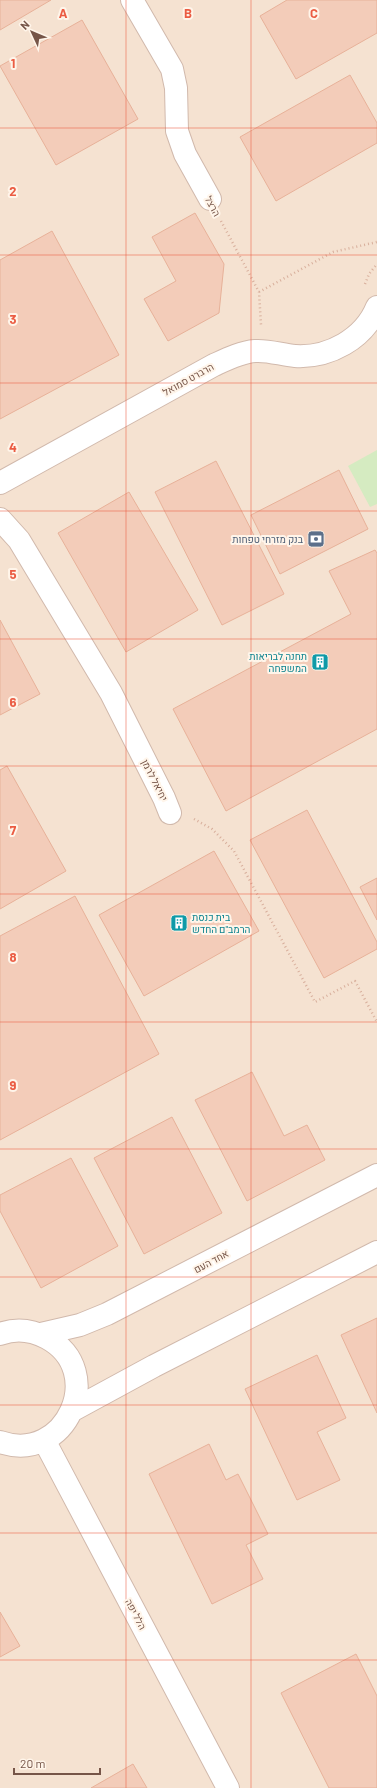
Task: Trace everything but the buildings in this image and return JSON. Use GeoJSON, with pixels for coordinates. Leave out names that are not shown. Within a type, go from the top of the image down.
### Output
{"type":"FeatureCollection","features":[{"type":"Feature","properties":{"kind":"street","name":"הרצל"},"geometry":{"type":"LineString","coordinates":[[132,0],[172,69],[176,88],[177,131],[185,154],[210,199]]}},
{"type":"Feature","properties":{"kind":"street","name":"הרברט סמואל"},"geometry":{"type":"LineString","coordinates":[[0,483],[214,365],[238,355],[255,351],[294,356],[316,355],[339,347],[366,326],[377,307]]}},
{"type":"Feature","properties":{"kind":"street","name":"יחיאל לרמן"},"geometry":{"type":"LineString","coordinates":[[0,519],[19,540],[103,680],[164,798],[170,813]]}},
{"type":"Feature","properties":{"kind":"street","name":"אחד העם"},"geometry":{"type":"LineString","coordinates":[[40,1334],[80,1325],[107,1314],[377,1175]]}},
{"type":"Feature","properties":{"kind":"street"},"geometry":{"type":"LineString","coordinates":[[73,1410],[154,1366],[377,1252]]}},
{"type":"Feature","properties":{"kind":"street"},"geometry":{"type":"LineString","coordinates":[[0,1334],[17,1330],[40,1334],[54,1342],[65,1352],[73,1365],[77,1380],[77,1395],[73,1410],[61,1428],[44,1440],[30,1445],[16,1446],[0,1442]]}},
{"type":"Feature","properties":{"kind":"street","name":"הלל יפה"},"geometry":{"type":"LineString","coordinates":[[44,1440],[228,1788]]}},
{"type":"Feature","properties":{"kind":"path","name":"הרצל"},"geometry":{"type":"LineString","coordinates":[[210,199],[259,292]]}},
{"type":"Feature","properties":{"kind":"path"},"geometry":{"type":"LineString","coordinates":[[262,331],[259,292],[333,252],[377,242]]}},
{"type":"Feature","properties":{"kind":"path"},"geometry":{"type":"LineString","coordinates":[[364,288],[369,274],[377,264]]}},
{"type":"Feature","properties":{"kind":"path","name":"יחיאל לרמן"},"geometry":{"type":"LineString","coordinates":[[170,813],[185,816],[212,828],[234,851],[315,1002],[355,981],[377,1022]]}},
{"type":"Feature","properties":{"kind":"shaded area"},"geometry":{"type":"Polygon","coordinates":[[[0,0],[377,0],[377,1788],[0,1788],[0,0]]]}},
{"type":"Feature","properties":{"kind":"green space"},"geometry":{"type":"Polygon","coordinates":[[[377,450],[377,504],[370,507],[348,466],[377,450]]]}},
{"type":"Feature","properties":{"kind":"place","name":"בנק מזרחי טפחות"},"geometry":{"type":"Point","coordinates":[316,539]}},
{"type":"Feature","properties":{"kind":"place","name":"תחנה לבריאות המשפחה"},"geometry":{"type":"Point","coordinates":[320,662]}},
{"type":"Feature","properties":{"kind":"place","name":"בית כנסת הרמב\"ם החדש"},"geometry":{"type":"Point","coordinates":[179,923]}}]}
